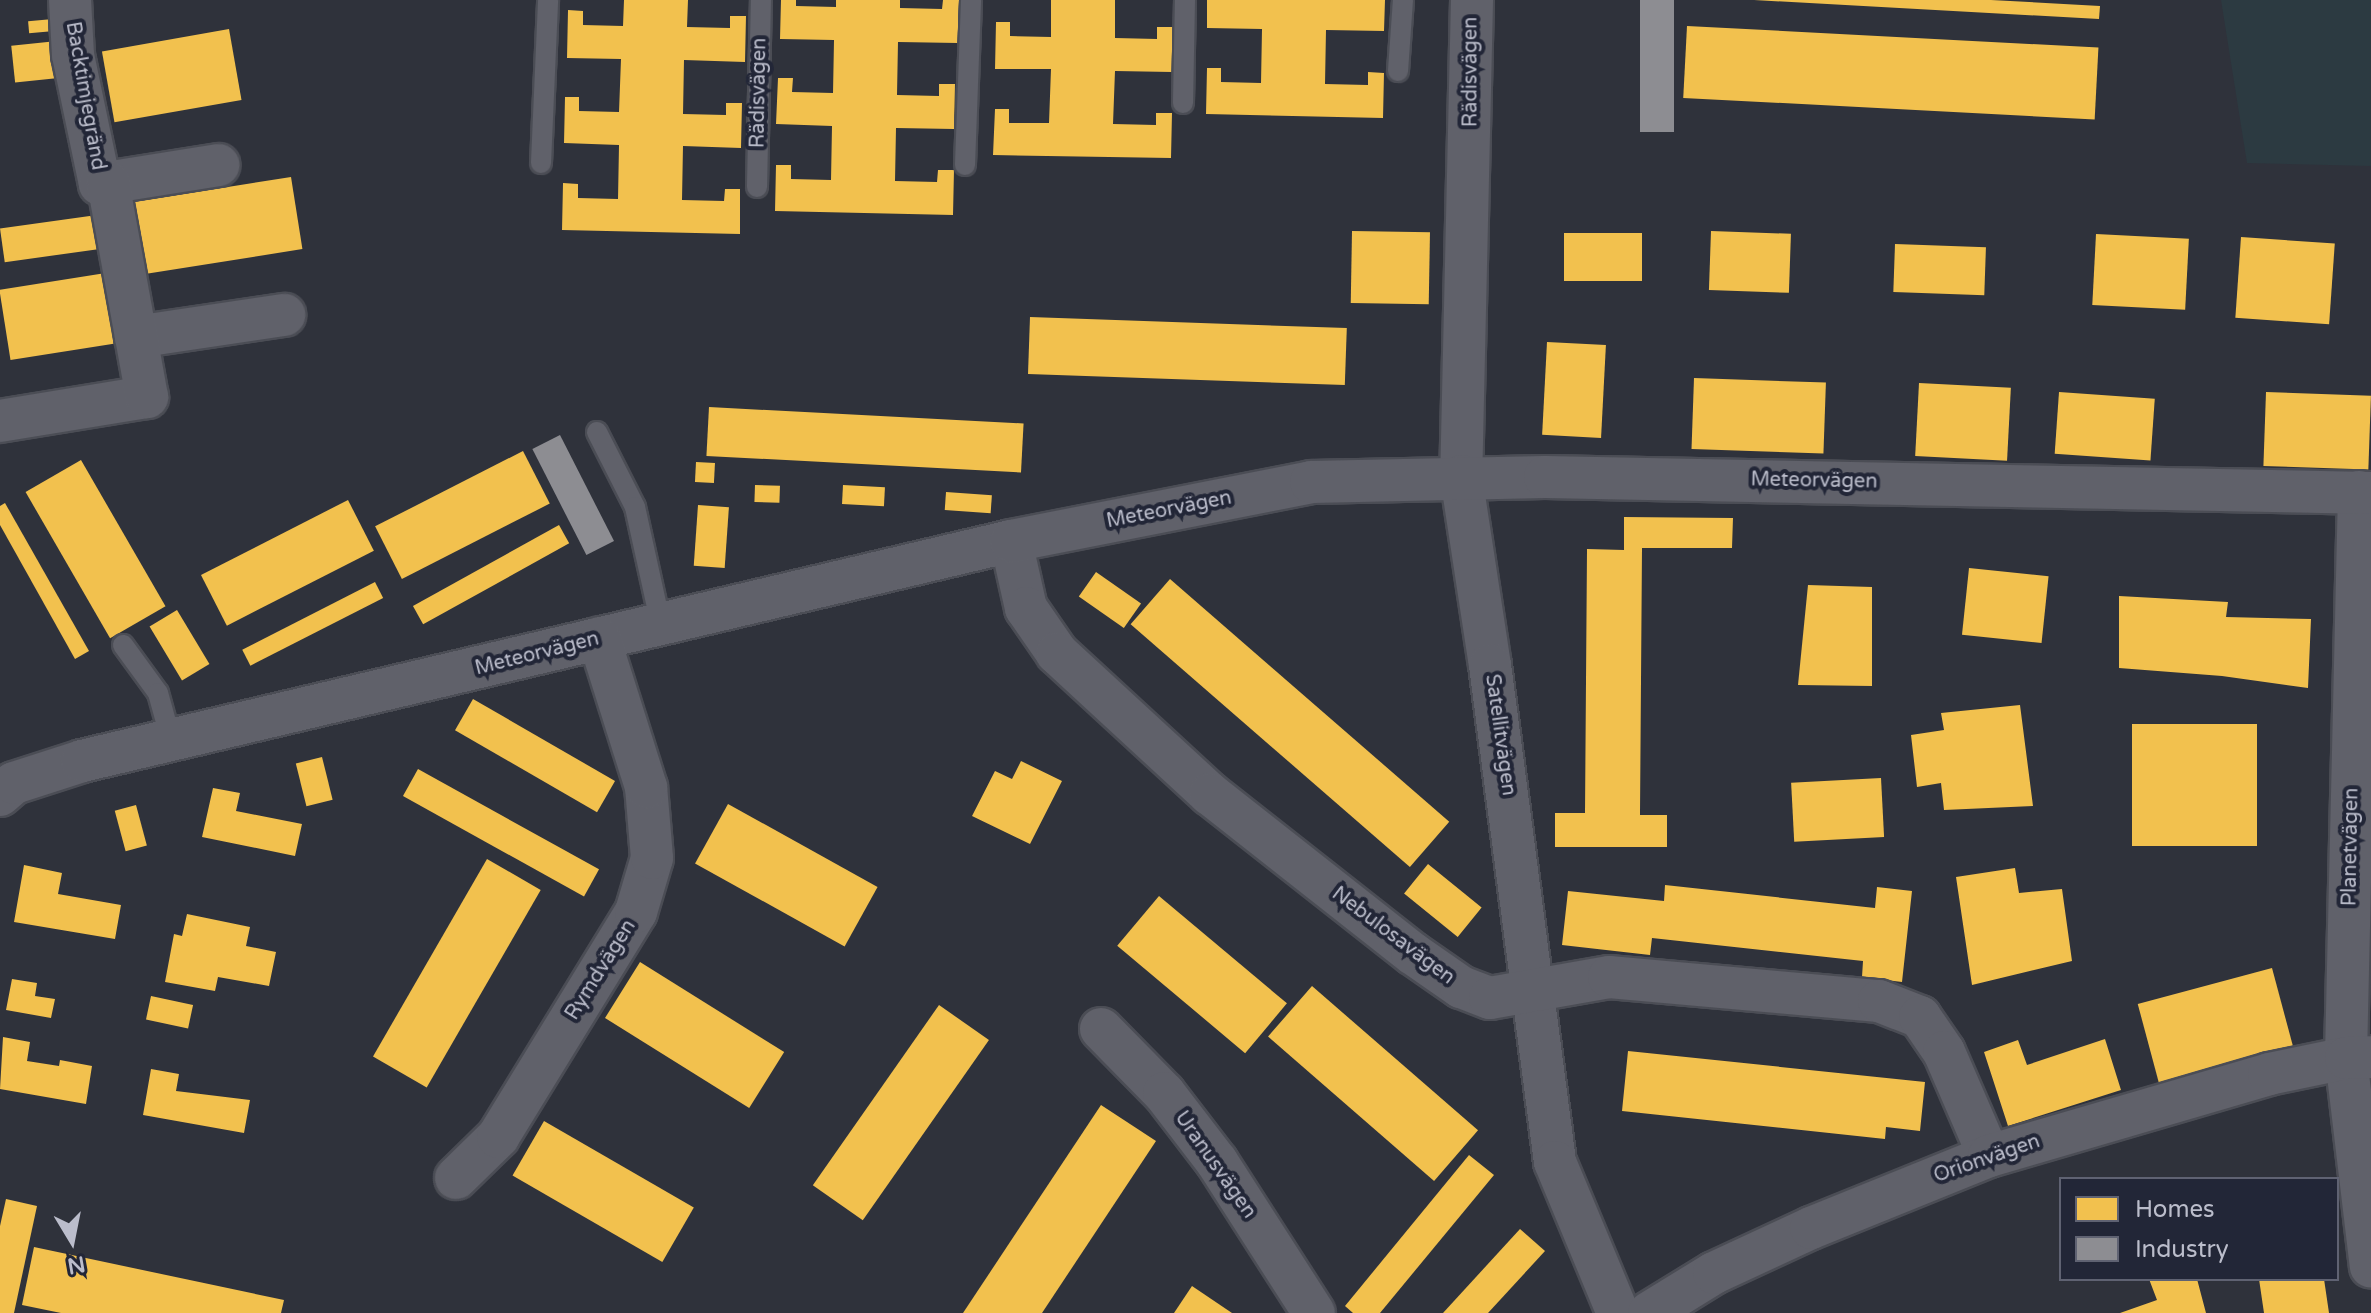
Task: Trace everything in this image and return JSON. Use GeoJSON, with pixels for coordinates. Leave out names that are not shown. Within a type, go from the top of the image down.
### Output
{"type":"FeatureCollection","features":[{"type":"Feature","properties":{"kind":"street","name":"Backtimjegränd"},"geometry":{"type":"LineString","coordinates":[[70,0],[73,55],[100,184],[218,165]]}},
{"type":"Feature","properties":{"kind":"street","name":"Rädisvägen"},"geometry":{"type":"LineString","coordinates":[[1471,143],[1472,0]]}},
{"type":"Feature","properties":{"kind":"street","name":"Satellitvägen"},"geometry":{"type":"LineString","coordinates":[[1471,143],[1461,476],[1555,1162],[1618,1313]]}},
{"type":"Feature","properties":{"kind":"street","name":"Backtimjegränd"},"geometry":{"type":"LineString","coordinates":[[0,421],[147,397],[108,182]]}},
{"type":"Feature","properties":{"kind":"street"},"geometry":{"type":"LineString","coordinates":[[136,337],[284,315]]}},
{"type":"Feature","properties":{"kind":"street","name":"Meteorvägen"},"geometry":{"type":"LineString","coordinates":[[0,795],[14,783],[82,761],[513,662],[599,638],[1011,541],[1311,482],[1461,476],[2365,492]]}},
{"type":"Feature","properties":{"kind":"street","name":"Planetvägen"},"geometry":{"type":"LineString","coordinates":[[2359,1058],[2365,492]]}},
{"type":"Feature","properties":{"kind":"street","name":"Nebulosavägen"},"geometry":{"type":"LineString","coordinates":[[1011,541],[1026,608],[1057,653],[1210,794],[1412,953],[1461,987],[1490,998],[1609,977],[1879,1001],[1920,1017],[1944,1052],[1989,1156]]}},
{"type":"Feature","properties":{"kind":"street","name":"Rymdvägen"},"geometry":{"type":"LineString","coordinates":[[456,1178],[498,1137],[620,939],[636,912],[652,858],[646,787],[599,638]]}},
{"type":"Feature","properties":{"kind":"street","name":"Uranusvägen"},"geometry":{"type":"LineString","coordinates":[[1101,1029],[1164,1093],[1217,1162],[1314,1313]]}},
{"type":"Feature","properties":{"kind":"street"},"geometry":{"type":"LineString","coordinates":[[2359,1058],[2371,1267]]}},
{"type":"Feature","properties":{"kind":"street","name":"Orionvägen"},"geometry":{"type":"LineString","coordinates":[[1649,1313],[1714,1273],[1783,1241],[1989,1156],[2174,1099],[2359,1058]]}},
{"type":"Feature","properties":{"kind":"lane"},"geometry":{"type":"LineString","coordinates":[[541,163],[548,0]]}},
{"type":"Feature","properties":{"kind":"lane","name":"Rädisvägen"},"geometry":{"type":"LineString","coordinates":[[757,187],[761,0]]}},
{"type":"Feature","properties":{"kind":"lane"},"geometry":{"type":"LineString","coordinates":[[965,165],[971,0]]}},
{"type":"Feature","properties":{"kind":"lane"},"geometry":{"type":"LineString","coordinates":[[1183,103],[1185,0]]}},
{"type":"Feature","properties":{"kind":"lane"},"geometry":{"type":"LineString","coordinates":[[1398,71],[1403,0]]}},
{"type":"Feature","properties":{"kind":"lane"},"geometry":{"type":"LineString","coordinates":[[597,432],[635,507],[661,625]]}},
{"type":"Feature","properties":{"kind":"lane"},"geometry":{"type":"LineString","coordinates":[[123,645],[158,693],[171,740]]}},
{"type":"Feature","properties":{"kind":"shaded area"},"geometry":{"type":"Polygon","coordinates":[[[2221,0],[2371,0],[2371,166],[2247,163],[2221,0]]]}},
{"type":"Feature","properties":{"kind":"building: Homes"},"geometry":{"type":"Polygon","coordinates":[[[624,0],[688,0],[687,27],[730,28],[730,16],[746,16],[745,62],[684,60],[683,114],[726,115],[726,103],[742,103],[741,148],[683,146],[682,200],[724,201],[725,189],[740,189],[740,234],[562,230],[563,183],[578,184],[578,198],[618,199],[619,145],[564,143],[565,97],[579,97],[579,111],[619,112],[621,59],[567,58],[568,10],[583,11],[583,25],[623,26],[624,0]]]}},
{"type":"Feature","properties":{"kind":"building: Homes"},"geometry":{"type":"Polygon","coordinates":[[[781,0],[796,0],[796,6],[836,7],[836,0],[900,0],[900,8],[942,9],[943,0],[959,0],[958,43],[898,42],[897,95],[939,96],[939,84],[955,84],[954,129],[896,128],[895,181],[937,182],[938,170],[954,170],[953,215],[775,211],[776,165],[791,165],[791,179],[831,180],[832,126],[776,124],[778,78],[793,78],[792,92],[833,93],[834,40],[780,39],[781,0]]]}},
{"type":"Feature","properties":{"kind":"building: Homes"},"geometry":{"type":"Polygon","coordinates":[[[1051,0],[1115,0],[1115,38],[1157,39],[1157,27],[1173,27],[1172,72],[1115,71],[1113,124],[1156,125],[1156,113],[1172,113],[1171,158],[993,155],[995,109],[1009,109],[1009,123],[1049,123],[1051,69],[995,69],[996,22],[1010,22],[1010,36],[1051,37],[1051,0]]]}},
{"type":"Feature","properties":{"kind":"building: Homes"},"geometry":{"type":"Polygon","coordinates":[[[1207,0],[1385,0],[1384,31],[1326,30],[1325,84],[1368,85],[1368,72],[1384,73],[1383,118],[1206,114],[1207,68],[1221,68],[1221,82],[1261,83],[1262,29],[1207,28],[1207,0]]]}},
{"type":"Feature","properties":{"kind":"building: Homes"},"geometry":{"type":"Polygon","coordinates":[[[1754,0],[1991,0],[2100,6],[2099,19],[1754,0]]]}},
{"type":"Feature","properties":{"kind":"building: Homes"},"geometry":{"type":"Polygon","coordinates":[[[53,19],[54,31],[29,33],[28,21],[53,19]]]}},
{"type":"Feature","properties":{"kind":"building: Homes"},"geometry":{"type":"Polygon","coordinates":[[[1687,26],[2098,48],[2095,119],[1683,98],[1687,26]]]}},
{"type":"Feature","properties":{"kind":"building: Homes"},"geometry":{"type":"Polygon","coordinates":[[[229,29],[242,100],[114,122],[102,51],[229,29]]]}},
{"type":"Feature","properties":{"kind":"building: Homes"},"geometry":{"type":"Polygon","coordinates":[[[57,41],[61,78],[15,83],[11,46],[57,41]]]}},
{"type":"Feature","properties":{"kind":"building: Homes"},"geometry":{"type":"Polygon","coordinates":[[[291,177],[302,249],[143,274],[132,202],[291,177]]]}},
{"type":"Feature","properties":{"kind":"building: Homes"},"geometry":{"type":"Polygon","coordinates":[[[104,214],[109,248],[5,262],[0,229],[104,214]]]}},
{"type":"Feature","properties":{"kind":"building: Homes"},"geometry":{"type":"Polygon","coordinates":[[[1352,231],[1430,232],[1429,304],[1351,303],[1352,231]]]}},
{"type":"Feature","properties":{"kind":"building: Homes"},"geometry":{"type":"Polygon","coordinates":[[[1711,231],[1791,234],[1789,293],[1709,290],[1711,231]]]}},
{"type":"Feature","properties":{"kind":"building: Homes"},"geometry":{"type":"Polygon","coordinates":[[[1564,233],[1642,233],[1642,281],[1564,281],[1564,233]]]}},
{"type":"Feature","properties":{"kind":"building: Homes"},"geometry":{"type":"Polygon","coordinates":[[[2096,234],[2189,239],[2185,310],[2092,305],[2096,234]]]}},
{"type":"Feature","properties":{"kind":"building: Homes"},"geometry":{"type":"Polygon","coordinates":[[[2241,237],[2335,244],[2329,324],[2235,318],[2241,237]]]}},
{"type":"Feature","properties":{"kind":"building: Homes"},"geometry":{"type":"Polygon","coordinates":[[[1895,244],[1986,247],[1984,295],[1893,292],[1895,244]]]}},
{"type":"Feature","properties":{"kind":"building: Homes"},"geometry":{"type":"Polygon","coordinates":[[[112,272],[123,342],[11,360],[0,290],[112,272]]]}},
{"type":"Feature","properties":{"kind":"building: Homes"},"geometry":{"type":"Polygon","coordinates":[[[1030,317],[1347,328],[1345,385],[1028,374],[1030,317]]]}},
{"type":"Feature","properties":{"kind":"building: Homes"},"geometry":{"type":"Polygon","coordinates":[[[1547,342],[1606,345],[1601,438],[1542,435],[1547,342]]]}},
{"type":"Feature","properties":{"kind":"building: Homes"},"geometry":{"type":"Polygon","coordinates":[[[1694,378],[1826,383],[1823,454],[1692,449],[1694,378]]]}},
{"type":"Feature","properties":{"kind":"building: Homes"},"geometry":{"type":"Polygon","coordinates":[[[1919,383],[2011,388],[2007,461],[1915,456],[1919,383]]]}},
{"type":"Feature","properties":{"kind":"building: Homes"},"geometry":{"type":"Polygon","coordinates":[[[2059,392],[2155,399],[2150,461],[2055,454],[2059,392]]]}},
{"type":"Feature","properties":{"kind":"building: Homes"},"geometry":{"type":"Polygon","coordinates":[[[2266,392],[2371,396],[2368,470],[2263,466],[2266,392]]]}},
{"type":"Feature","properties":{"kind":"building: Homes"},"geometry":{"type":"Polygon","coordinates":[[[709,407],[1024,423],[1021,472],[706,456],[709,407]]]}},
{"type":"Feature","properties":{"kind":"building: Homes"},"geometry":{"type":"Polygon","coordinates":[[[523,451],[550,504],[402,579],[375,526],[523,451]]]}},
{"type":"Feature","properties":{"kind":"building: Homes"},"geometry":{"type":"Polygon","coordinates":[[[81,460],[166,606],[110,638],[26,492],[81,460]]]}},
{"type":"Feature","properties":{"kind":"building: Homes"},"geometry":{"type":"Polygon","coordinates":[[[696,462],[715,463],[714,483],[695,482],[696,462]]]}},
{"type":"Feature","properties":{"kind":"building: Homes"},"geometry":{"type":"Polygon","coordinates":[[[755,485],[780,486],[779,503],[754,502],[755,485]]]}},
{"type":"Feature","properties":{"kind":"building: Homes"},"geometry":{"type":"Polygon","coordinates":[[[843,485],[885,487],[884,506],[842,504],[843,485]]]}},
{"type":"Feature","properties":{"kind":"building: Homes"},"geometry":{"type":"Polygon","coordinates":[[[946,492],[992,495],[991,513],[945,510],[946,492]]]}},
{"type":"Feature","properties":{"kind":"building: Homes"},"geometry":{"type":"Polygon","coordinates":[[[348,500],[374,551],[227,626],[201,575],[348,500]]]}},
{"type":"Feature","properties":{"kind":"building: Homes"},"geometry":{"type":"Polygon","coordinates":[[[5,503],[89,651],[75,659],[0,525],[0,506],[5,503]]]}},
{"type":"Feature","properties":{"kind":"building: Homes"},"geometry":{"type":"Polygon","coordinates":[[[698,505],[729,507],[725,568],[694,566],[698,505]]]}},
{"type":"Feature","properties":{"kind":"building: Homes"},"geometry":{"type":"Polygon","coordinates":[[[1624,517],[1733,518],[1732,548],[1642,548],[1640,815],[1667,815],[1667,847],[1555,847],[1555,813],[1585,813],[1587,549],[1624,550],[1624,517]]]}},
{"type":"Feature","properties":{"kind":"building: Homes"},"geometry":{"type":"Polygon","coordinates":[[[559,525],[569,543],[423,624],[413,606],[559,525]]]}},
{"type":"Feature","properties":{"kind":"building: Homes"},"geometry":{"type":"Polygon","coordinates":[[[1969,568],[2049,576],[2042,643],[1962,635],[1969,568]]]}},
{"type":"Feature","properties":{"kind":"building: Homes"},"geometry":{"type":"Polygon","coordinates":[[[1096,572],[1141,604],[1124,628],[1079,597],[1096,572]]]}},
{"type":"Feature","properties":{"kind":"building: Homes"},"geometry":{"type":"Polygon","coordinates":[[[1170,579],[1449,822],[1410,867],[1131,624],[1170,579]]]}},
{"type":"Feature","properties":{"kind":"building: Homes"},"geometry":{"type":"Polygon","coordinates":[[[375,582],[383,598],[250,666],[242,650],[375,582]]]}},
{"type":"Feature","properties":{"kind":"building: Homes"},"geometry":{"type":"Polygon","coordinates":[[[1808,585],[1872,587],[1872,686],[1798,685],[1808,585]]]}},
{"type":"Feature","properties":{"kind":"building: Homes"},"geometry":{"type":"Polygon","coordinates":[[[2119,596],[2228,602],[2226,617],[2311,619],[2308,688],[2222,676],[2119,668],[2119,596]]]}},
{"type":"Feature","properties":{"kind":"building: Homes"},"geometry":{"type":"Polygon","coordinates":[[[177,610],[209,664],[182,680],[150,626],[177,610]]]}},
{"type":"Feature","properties":{"kind":"building: Homes"},"geometry":{"type":"Polygon","coordinates":[[[473,699],[615,781],[597,812],[455,730],[473,699]]]}},
{"type":"Feature","properties":{"kind":"building: Homes"},"geometry":{"type":"Polygon","coordinates":[[[2020,705],[2033,806],[1944,810],[1941,783],[1917,787],[1911,735],[1944,730],[1941,713],[2020,705]]]}},
{"type":"Feature","properties":{"kind":"building: Homes"},"geometry":{"type":"Polygon","coordinates":[[[2132,724],[2257,724],[2257,846],[2132,846],[2132,724]]]}},
{"type":"Feature","properties":{"kind":"building: Homes"},"geometry":{"type":"Polygon","coordinates":[[[322,757],[333,800],[306,806],[296,764],[322,757]]]}},
{"type":"Feature","properties":{"kind":"building: Homes"},"geometry":{"type":"Polygon","coordinates":[[[1021,761],[1062,781],[1030,844],[972,816],[995,771],[1012,779],[1021,761]]]}},
{"type":"Feature","properties":{"kind":"building: Homes"},"geometry":{"type":"Polygon","coordinates":[[[418,769],[599,869],[584,896],[403,796],[418,769]]]}},
{"type":"Feature","properties":{"kind":"building: Homes"},"geometry":{"type":"Polygon","coordinates":[[[1881,778],[1884,837],[1794,842],[1791,783],[1881,778]]]}},
{"type":"Feature","properties":{"kind":"building: Homes"},"geometry":{"type":"Polygon","coordinates":[[[213,788],[240,793],[236,811],[302,824],[295,856],[202,837],[213,788]]]}},
{"type":"Feature","properties":{"kind":"building: Homes"},"geometry":{"type":"Polygon","coordinates":[[[728,804],[878,887],[845,946],[695,863],[728,804]]]}},
{"type":"Feature","properties":{"kind":"building: Homes"},"geometry":{"type":"Polygon","coordinates":[[[136,805],[147,846],[126,851],[115,811],[136,805]]]}},
{"type":"Feature","properties":{"kind":"building: Homes"},"geometry":{"type":"Polygon","coordinates":[[[487,859],[541,890],[427,1087],[373,1056],[487,859]]]}},
{"type":"Feature","properties":{"kind":"building: Homes"},"geometry":{"type":"Polygon","coordinates":[[[1428,864],[1482,907],[1458,937],[1404,894],[1428,864]]]}},
{"type":"Feature","properties":{"kind":"building: Homes"},"geometry":{"type":"Polygon","coordinates":[[[24,865],[62,873],[58,894],[121,905],[115,939],[14,922],[24,865]]]}},
{"type":"Feature","properties":{"kind":"building: Homes"},"geometry":{"type":"Polygon","coordinates":[[[2015,868],[2019,893],[2062,889],[2072,961],[1972,985],[1956,877],[2015,868]]]}},
{"type":"Feature","properties":{"kind":"building: Homes"},"geometry":{"type":"Polygon","coordinates":[[[1665,885],[1875,908],[1877,887],[1912,891],[1902,982],[1862,977],[1863,961],[1652,938],[1650,955],[1562,945],[1568,891],[1664,901],[1665,885]]]}},
{"type":"Feature","properties":{"kind":"building: Homes"},"geometry":{"type":"Polygon","coordinates":[[[1159,896],[1287,1003],[1245,1053],[1117,946],[1159,896]]]}},
{"type":"Feature","properties":{"kind":"building: Homes"},"geometry":{"type":"Polygon","coordinates":[[[187,914],[250,927],[246,946],[276,952],[269,986],[218,977],[215,991],[165,982],[174,934],[182,936],[187,914]]]}},
{"type":"Feature","properties":{"kind":"building: Homes"},"geometry":{"type":"Polygon","coordinates":[[[640,962],[784,1052],[749,1108],[605,1018],[640,962]]]}},
{"type":"Feature","properties":{"kind":"building: Homes"},"geometry":{"type":"Polygon","coordinates":[[[2272,968],[2294,1051],[2160,1087],[2138,1004],[2272,968]]]}},
{"type":"Feature","properties":{"kind":"building: Homes"},"geometry":{"type":"Polygon","coordinates":[[[12,979],[37,983],[35,996],[55,999],[51,1018],[6,1010],[12,979]]]}},
{"type":"Feature","properties":{"kind":"building: Homes"},"geometry":{"type":"Polygon","coordinates":[[[1312,986],[1478,1130],[1434,1181],[1268,1037],[1312,986]]]}},
{"type":"Feature","properties":{"kind":"building: Homes"},"geometry":{"type":"Polygon","coordinates":[[[151,996],[193,1005],[188,1028],[146,1019],[151,996]]]}},
{"type":"Feature","properties":{"kind":"building: Homes"},"geometry":{"type":"Polygon","coordinates":[[[939,1005],[989,1040],[863,1220],[813,1185],[939,1005]]]}},
{"type":"Feature","properties":{"kind":"building: Homes"},"geometry":{"type":"Polygon","coordinates":[[[3,1037],[30,1042],[27,1061],[59,1066],[60,1060],[92,1066],[86,1104],[0,1089],[3,1037]]]}},
{"type":"Feature","properties":{"kind":"building: Homes"},"geometry":{"type":"Polygon","coordinates":[[[2105,1039],[2121,1090],[2008,1126],[1984,1052],[2018,1040],[2027,1065],[2105,1039]]]}},
{"type":"Feature","properties":{"kind":"building: Homes"},"geometry":{"type":"Polygon","coordinates":[[[1628,1051],[1925,1082],[1920,1131],[1886,1127],[1885,1139],[1622,1111],[1628,1051]]]}},
{"type":"Feature","properties":{"kind":"building: Homes"},"geometry":{"type":"Polygon","coordinates":[[[151,1069],[179,1074],[176,1091],[250,1100],[244,1133],[143,1115],[151,1069]]]}},
{"type":"Feature","properties":{"kind":"building: Homes"},"geometry":{"type":"Polygon","coordinates":[[[1101,1105],[1156,1141],[1042,1313],[963,1313],[1101,1105]]]}},
{"type":"Feature","properties":{"kind":"building: Homes"},"geometry":{"type":"Polygon","coordinates":[[[544,1121],[694,1208],[662,1262],[512,1176],[544,1121]]]}},
{"type":"Feature","properties":{"kind":"building: Homes"},"geometry":{"type":"Polygon","coordinates":[[[1469,1155],[1494,1175],[1380,1313],[1353,1313],[1345,1306],[1469,1155]]]}},
{"type":"Feature","properties":{"kind":"building: Homes"},"geometry":{"type":"Polygon","coordinates":[[[6,1199],[37,1206],[14,1313],[0,1313],[0,1226],[6,1199]]]}},
{"type":"Feature","properties":{"kind":"building: Homes"},"geometry":{"type":"Polygon","coordinates":[[[1520,1229],[1545,1251],[1488,1313],[1443,1313],[1520,1229]]]}},
{"type":"Feature","properties":{"kind":"building: Homes"},"geometry":{"type":"Polygon","coordinates":[[[34,1247],[284,1300],[281,1313],[61,1313],[22,1305],[34,1247]]]}},
{"type":"Feature","properties":{"kind":"building: Homes"},"geometry":{"type":"Polygon","coordinates":[[[2150,1281],[2198,1281],[2206,1313],[2120,1313],[2157,1300],[2150,1281]]]}},
{"type":"Feature","properties":{"kind":"building: Homes"},"geometry":{"type":"Polygon","coordinates":[[[2259,1281],[2324,1281],[2329,1313],[2264,1313],[2259,1281]]]}},
{"type":"Feature","properties":{"kind":"building: Homes"},"geometry":{"type":"Polygon","coordinates":[[[1192,1286],[1232,1313],[1174,1313],[1192,1286]]]}},
{"type":"Feature","properties":{"kind":"building: Industry"},"geometry":{"type":"Polygon","coordinates":[[[1640,0],[1674,0],[1674,132],[1640,132],[1640,0]]]}},
{"type":"Feature","properties":{"kind":"building: Industry"},"geometry":{"type":"Polygon","coordinates":[[[560,435],[614,541],[586,555],[532,449],[560,435]]]}}]}
